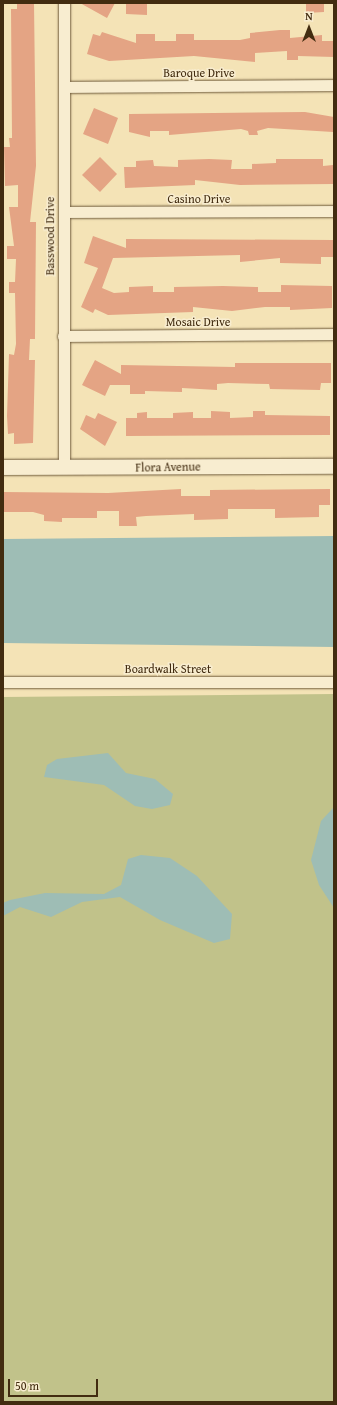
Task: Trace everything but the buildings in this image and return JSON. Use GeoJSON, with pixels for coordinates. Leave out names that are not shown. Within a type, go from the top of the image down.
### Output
{"type":"FeatureCollection","features":[{"type":"Feature","properties":{"kind":"street","name":"Basswood Drive"},"geometry":{"type":"LineString","coordinates":[[64,3],[64,468]]}},
{"type":"Feature","properties":{"kind":"street","name":"Baroque Drive"},"geometry":{"type":"LineString","coordinates":[[64,87],[334,85]]}},
{"type":"Feature","properties":{"kind":"street","name":"Casino Drive"},"geometry":{"type":"LineString","coordinates":[[64,212],[334,211]]}},
{"type":"Feature","properties":{"kind":"street","name":"Mosaic Drive"},"geometry":{"type":"LineString","coordinates":[[63,336],[334,334]]}},
{"type":"Feature","properties":{"kind":"street","name":"Flora Avenue"},"geometry":{"type":"LineString","coordinates":[[3,467],[334,466]]}},
{"type":"Feature","properties":{"kind":"street","name":"Boardwalk Street"},"geometry":{"type":"LineString","coordinates":[[3,682],[334,682]]}},
{"type":"Feature","properties":{"kind":"green space"},"geometry":{"type":"Polygon","coordinates":[[[334,694],[334,1402],[3,1402],[3,697],[334,694]]]}},
{"type":"Feature","properties":{"kind":"water"},"geometry":{"type":"Polygon","coordinates":[[[334,536],[334,647],[3,643],[3,539],[334,536]]]}},
{"type":"Feature","properties":{"kind":"water"},"geometry":{"type":"Polygon","coordinates":[[[108,753],[126,773],[155,779],[173,794],[170,805],[152,809],[135,806],[104,785],[44,777],[47,765],[57,759],[108,753]]]}},
{"type":"Feature","properties":{"kind":"water"},"geometry":{"type":"Polygon","coordinates":[[[334,807],[334,908],[319,885],[311,860],[321,821],[334,807]]]}},
{"type":"Feature","properties":{"kind":"water"},"geometry":{"type":"Polygon","coordinates":[[[141,855],[170,858],[197,876],[232,914],[230,939],[214,943],[160,920],[120,897],[82,902],[51,917],[20,907],[3,916],[3,903],[10,900],[45,893],[104,894],[121,885],[128,859],[141,855]]]}}]}
